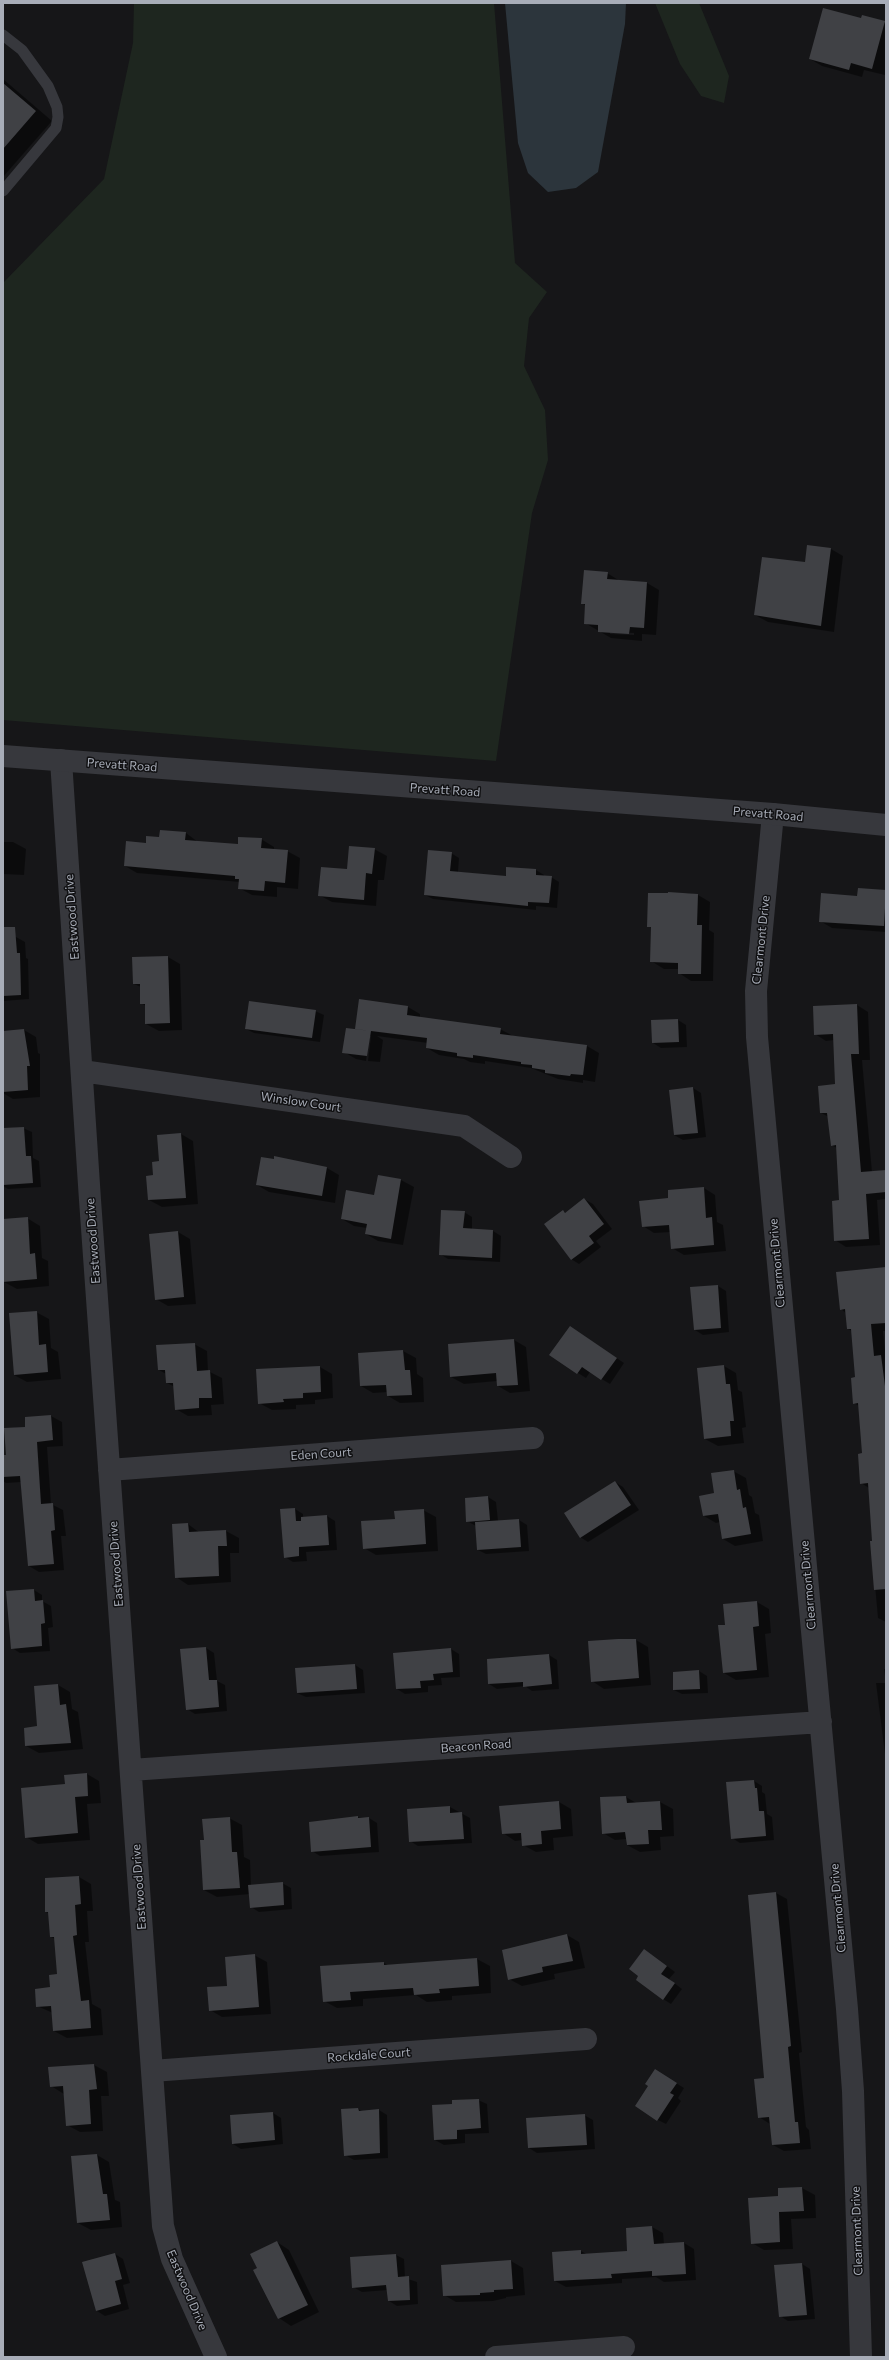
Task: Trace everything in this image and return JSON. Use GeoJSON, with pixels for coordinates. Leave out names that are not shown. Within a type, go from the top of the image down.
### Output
{"type":"FeatureCollection","features":[{"type":"Feature","properties":{"kind":"street","name":"Prevatt Road"},"geometry":{"type":"LineString","coordinates":[[3,756],[773,814],[886,825]]}},
{"type":"Feature","properties":{"kind":"street","name":"Eastwood Drive"},"geometry":{"type":"LineString","coordinates":[[61,760],[109,1470],[163,2226],[172,2259],[216,2357]]}},
{"type":"Feature","properties":{"kind":"street","name":"Clearmont Drive"},"geometry":{"type":"LineString","coordinates":[[773,814],[756,991],[757,1037],[821,1722],[853,2091],[861,2357]]}},
{"type":"Feature","properties":{"kind":"street","name":"Winslow Court"},"geometry":{"type":"LineString","coordinates":[[82,1071],[464,1126],[511,1157]]}},
{"type":"Feature","properties":{"kind":"street","name":"Eden Court"},"geometry":{"type":"LineString","coordinates":[[109,1470],[533,1438]]}},
{"type":"Feature","properties":{"kind":"street","name":"Beacon Road"},"geometry":{"type":"LineString","coordinates":[[131,1770],[821,1722]]}},
{"type":"Feature","properties":{"kind":"street","name":"Rockdale Court"},"geometry":{"type":"LineString","coordinates":[[152,2071],[586,2039]]}},
{"type":"Feature","properties":{"kind":"street"},"geometry":{"type":"LineString","coordinates":[[496,2357],[624,2347]]}},
{"type":"Feature","properties":{"kind":"lane"},"geometry":{"type":"LineString","coordinates":[[3,35],[22,50],[48,86],[57,107],[58,117],[56,128],[3,191]]}},
{"type":"Feature","properties":{"kind":"shaded area"},"geometry":{"type":"Polygon","coordinates":[[[134,3],[494,3],[515,263],[547,292],[529,318],[524,366],[545,410],[548,460],[532,513],[496,761],[3,720],[3,283],[104,179],[133,43],[134,3]]]}},
{"type":"Feature","properties":{"kind":"shaded area"},"geometry":{"type":"Polygon","coordinates":[[[505,3],[626,3],[625,24],[598,172],[576,188],[548,192],[528,173],[518,143],[505,3]]]}},
{"type":"Feature","properties":{"kind":"shaded area"},"geometry":{"type":"Polygon","coordinates":[[[655,3],[699,3],[729,76],[724,103],[701,96],[680,64],[655,3]]]}},
{"type":"Feature","properties":{"kind":"building"},"geometry":{"type":"Polygon","coordinates":[[[823,8],[861,18],[862,15],[885,21],[872,69],[851,63],[849,70],[809,59],[823,8]]]}},
{"type":"Feature","properties":{"kind":"building"},"geometry":{"type":"Polygon","coordinates":[[[3,83],[36,111],[3,149],[3,83]]]}},
{"type":"Feature","properties":{"kind":"building"},"geometry":{"type":"Polygon","coordinates":[[[807,545],[831,548],[821,626],[754,615],[762,557],[805,562],[807,545]]]}},
{"type":"Feature","properties":{"kind":"building"},"geometry":{"type":"Polygon","coordinates":[[[584,570],[608,572],[607,579],[647,582],[644,628],[630,627],[629,634],[598,632],[598,625],[584,624],[585,604],[581,604],[584,570]]]}},
{"type":"Feature","properties":{"kind":"building"},"geometry":{"type":"Polygon","coordinates":[[[160,830],[186,832],[185,840],[238,844],[238,837],[262,838],[261,848],[288,850],[285,883],[265,881],[264,891],[238,889],[239,879],[235,879],[235,876],[124,866],[126,841],[146,843],[146,836],[159,837],[160,830]]]}},
{"type":"Feature","properties":{"kind":"building"},"geometry":{"type":"Polygon","coordinates":[[[349,846],[375,848],[372,874],[366,873],[364,900],[318,896],[321,867],[347,869],[349,846]]]}},
{"type":"Feature","properties":{"kind":"building"},"geometry":{"type":"Polygon","coordinates":[[[428,850],[452,852],[450,871],[506,876],[506,867],[536,869],[536,875],[552,876],[549,903],[528,902],[528,906],[424,895],[428,850]]]}},
{"type":"Feature","properties":{"kind":"building"},"geometry":{"type":"Polygon","coordinates":[[[858,888],[886,890],[884,926],[819,922],[821,893],[857,896],[858,888]]]}},
{"type":"Feature","properties":{"kind":"building"},"geometry":{"type":"Polygon","coordinates":[[[668,892],[698,894],[697,925],[702,925],[701,974],[678,974],[678,963],[650,962],[651,927],[647,927],[648,893],[668,892]]]}},
{"type":"Feature","properties":{"kind":"building"},"geometry":{"type":"Polygon","coordinates":[[[3,927],[15,927],[17,953],[20,953],[21,995],[3,996],[3,927]]]}},
{"type":"Feature","properties":{"kind":"building"},"geometry":{"type":"Polygon","coordinates":[[[168,956],[170,1023],[145,1024],[145,1004],[140,1004],[140,984],[133,984],[132,957],[168,956]]]}},
{"type":"Feature","properties":{"kind":"building"},"geometry":{"type":"Polygon","coordinates":[[[359,999],[408,1006],[407,1015],[501,1028],[500,1034],[587,1045],[583,1075],[571,1074],[570,1076],[545,1073],[545,1070],[532,1068],[532,1065],[521,1064],[521,1062],[473,1055],[473,1058],[457,1056],[457,1053],[426,1048],[427,1038],[355,1029],[359,999]]]}},
{"type":"Feature","properties":{"kind":"building"},"geometry":{"type":"Polygon","coordinates":[[[249,1001],[316,1010],[312,1038],[245,1029],[249,1001]]]}},
{"type":"Feature","properties":{"kind":"building"},"geometry":{"type":"Polygon","coordinates":[[[857,1004],[859,1054],[851,1054],[861,1172],[886,1170],[886,1192],[866,1194],[869,1239],[834,1241],[832,1201],[839,1200],[836,1145],[831,1146],[827,1113],[820,1113],[818,1086],[835,1084],[833,1034],[814,1035],[813,1006],[857,1004]]]}},
{"type":"Feature","properties":{"kind":"building"},"geometry":{"type":"Polygon","coordinates":[[[678,1019],[679,1042],[652,1043],[651,1020],[678,1019]]]}},
{"type":"Feature","properties":{"kind":"building"},"geometry":{"type":"Polygon","coordinates":[[[346,1028],[371,1031],[367,1056],[342,1053],[346,1028]]]}},
{"type":"Feature","properties":{"kind":"building"},"geometry":{"type":"Polygon","coordinates":[[[24,1029],[30,1066],[27,1066],[28,1090],[3,1092],[3,1031],[24,1029]]]}},
{"type":"Feature","properties":{"kind":"building"},"geometry":{"type":"Polygon","coordinates":[[[693,1087],[698,1133],[674,1135],[669,1090],[693,1087]]]}},
{"type":"Feature","properties":{"kind":"building"},"geometry":{"type":"Polygon","coordinates":[[[24,1127],[26,1156],[31,1156],[33,1183],[3,1185],[3,1128],[24,1127]]]}},
{"type":"Feature","properties":{"kind":"building"},"geometry":{"type":"Polygon","coordinates":[[[181,1133],[186,1198],[148,1200],[146,1176],[153,1175],[152,1162],[159,1161],[157,1135],[181,1133]]]}},
{"type":"Feature","properties":{"kind":"building"},"geometry":{"type":"Polygon","coordinates":[[[274,1156],[327,1167],[322,1196],[256,1185],[261,1157],[274,1159],[274,1156]]]}},
{"type":"Feature","properties":{"kind":"building"},"geometry":{"type":"Polygon","coordinates":[[[378,1175],[401,1179],[391,1239],[365,1234],[367,1224],[341,1219],[346,1190],[374,1195],[378,1175]]]}},
{"type":"Feature","properties":{"kind":"building"},"geometry":{"type":"Polygon","coordinates":[[[704,1187],[706,1218],[712,1217],[714,1245],[671,1249],[669,1225],[642,1227],[639,1201],[668,1198],[668,1190],[704,1187]]]}},
{"type":"Feature","properties":{"kind":"building"},"geometry":{"type":"Polygon","coordinates":[[[584,1198],[604,1224],[589,1236],[594,1243],[571,1260],[544,1224],[563,1210],[565,1213],[584,1198]]]}},
{"type":"Feature","properties":{"kind":"building"},"geometry":{"type":"Polygon","coordinates":[[[441,1210],[465,1211],[463,1228],[493,1230],[492,1258],[439,1255],[441,1210]]]}},
{"type":"Feature","properties":{"kind":"building"},"geometry":{"type":"Polygon","coordinates":[[[28,1217],[30,1254],[35,1253],[37,1279],[3,1282],[3,1219],[28,1217]]]}},
{"type":"Feature","properties":{"kind":"building"},"geometry":{"type":"Polygon","coordinates":[[[178,1231],[184,1297],[155,1300],[149,1234],[178,1231]]]}},
{"type":"Feature","properties":{"kind":"building"},"geometry":{"type":"Polygon","coordinates":[[[886,1267],[886,1323],[871,1324],[874,1356],[881,1355],[886,1394],[886,1589],[874,1590],[870,1541],[872,1541],[868,1483],[860,1484],[858,1454],[862,1453],[858,1403],[853,1404],[851,1378],[855,1377],[851,1329],[847,1329],[845,1309],[840,1310],[836,1272],[886,1267]]]}},
{"type":"Feature","properties":{"kind":"building"},"geometry":{"type":"Polygon","coordinates":[[[718,1285],[721,1328],[694,1330],[690,1287],[718,1285]]]}},
{"type":"Feature","properties":{"kind":"building"},"geometry":{"type":"Polygon","coordinates":[[[37,1311],[39,1345],[46,1344],[48,1372],[14,1375],[9,1313],[37,1311]]]}},
{"type":"Feature","properties":{"kind":"building"},"geometry":{"type":"Polygon","coordinates":[[[570,1326],[617,1358],[601,1380],[582,1367],[577,1374],[549,1355],[570,1326]]]}},
{"type":"Feature","properties":{"kind":"building"},"geometry":{"type":"Polygon","coordinates":[[[514,1339],[518,1385],[497,1386],[496,1373],[450,1377],[448,1344],[514,1339]]]}},
{"type":"Feature","properties":{"kind":"building"},"geometry":{"type":"Polygon","coordinates":[[[195,1343],[197,1371],[210,1370],[212,1398],[199,1398],[199,1408],[175,1410],[173,1383],[166,1383],[165,1370],[158,1370],[156,1345],[195,1343]]]}},
{"type":"Feature","properties":{"kind":"building"},"geometry":{"type":"Polygon","coordinates":[[[403,1350],[405,1370],[410,1370],[412,1395],[387,1396],[386,1385],[360,1386],[358,1353],[403,1350]]]}},
{"type":"Feature","properties":{"kind":"building"},"geometry":{"type":"Polygon","coordinates":[[[724,1365],[726,1384],[730,1384],[734,1421],[730,1421],[731,1436],[704,1439],[697,1368],[724,1365]]]}},
{"type":"Feature","properties":{"kind":"building"},"geometry":{"type":"Polygon","coordinates":[[[320,1366],[321,1392],[303,1393],[303,1398],[283,1399],[284,1402],[258,1404],[256,1369],[320,1366]]]}},
{"type":"Feature","properties":{"kind":"building"},"geometry":{"type":"Polygon","coordinates":[[[51,1415],[53,1440],[37,1442],[41,1504],[53,1503],[55,1530],[51,1531],[54,1564],[28,1566],[20,1476],[3,1477],[3,1455],[6,1455],[4,1428],[25,1427],[25,1417],[51,1415]]]}},
{"type":"Feature","properties":{"kind":"building"},"geometry":{"type":"Polygon","coordinates":[[[734,1470],[737,1490],[740,1489],[743,1508],[746,1507],[751,1534],[722,1539],[718,1514],[703,1516],[699,1496],[714,1493],[711,1473],[734,1470]]]}},
{"type":"Feature","properties":{"kind":"building"},"geometry":{"type":"Polygon","coordinates":[[[615,1481],[631,1505],[580,1538],[564,1513],[615,1481]]]}},
{"type":"Feature","properties":{"kind":"building"},"geometry":{"type":"Polygon","coordinates":[[[488,1496],[490,1520],[466,1522],[465,1498],[488,1496]]]}},
{"type":"Feature","properties":{"kind":"building"},"geometry":{"type":"Polygon","coordinates":[[[295,1508],[296,1521],[301,1521],[301,1517],[327,1515],[329,1545],[299,1547],[299,1556],[284,1558],[280,1509],[295,1508]]]}},
{"type":"Feature","properties":{"kind":"building"},"geometry":{"type":"Polygon","coordinates":[[[424,1509],[426,1544],[363,1549],[361,1521],[395,1519],[394,1511],[424,1509]]]}},
{"type":"Feature","properties":{"kind":"building"},"geometry":{"type":"Polygon","coordinates":[[[519,1519],[521,1547],[477,1550],[475,1522],[519,1519]]]}},
{"type":"Feature","properties":{"kind":"building"},"geometry":{"type":"Polygon","coordinates":[[[188,1523],[189,1532],[226,1530],[227,1546],[218,1546],[219,1576],[175,1578],[172,1524],[188,1523]]]}},
{"type":"Feature","properties":{"kind":"building"},"geometry":{"type":"Polygon","coordinates":[[[34,1589],[35,1601],[43,1600],[45,1623],[41,1624],[42,1646],[11,1649],[6,1591],[34,1589]]]}},
{"type":"Feature","properties":{"kind":"building"},"geometry":{"type":"Polygon","coordinates":[[[757,1601],[759,1626],[753,1627],[757,1670],[723,1673],[718,1625],[725,1625],[723,1604],[757,1601]]]}},
{"type":"Feature","properties":{"kind":"building"},"geometry":{"type":"Polygon","coordinates":[[[636,1639],[639,1678],[591,1682],[588,1641],[636,1639]]]}},
{"type":"Feature","properties":{"kind":"building"},"geometry":{"type":"Polygon","coordinates":[[[206,1647],[209,1680],[217,1680],[219,1707],[186,1710],[180,1649],[206,1647]]]}},
{"type":"Feature","properties":{"kind":"building"},"geometry":{"type":"Polygon","coordinates":[[[451,1648],[453,1672],[433,1674],[434,1680],[420,1681],[421,1688],[396,1689],[393,1653],[451,1648]]]}},
{"type":"Feature","properties":{"kind":"building"},"geometry":{"type":"Polygon","coordinates":[[[549,1654],[552,1684],[523,1687],[523,1682],[488,1684],[487,1659],[549,1654]]]}},
{"type":"Feature","properties":{"kind":"building"},"geometry":{"type":"Polygon","coordinates":[[[355,1664],[357,1689],[297,1693],[295,1668],[355,1664]]]}},
{"type":"Feature","properties":{"kind":"building"},"geometry":{"type":"Polygon","coordinates":[[[699,1670],[700,1689],[673,1690],[673,1672],[699,1670]]]}},
{"type":"Feature","properties":{"kind":"building"},"geometry":{"type":"Polygon","coordinates":[[[58,1684],[60,1705],[66,1704],[71,1743],[25,1746],[24,1728],[37,1726],[34,1686],[58,1684]]]}},
{"type":"Feature","properties":{"kind":"building"},"geometry":{"type":"Polygon","coordinates":[[[87,1773],[88,1796],[75,1797],[78,1833],[25,1838],[21,1788],[65,1784],[64,1775],[87,1773]]]}},
{"type":"Feature","properties":{"kind":"building"},"geometry":{"type":"Polygon","coordinates":[[[754,1780],[755,1788],[757,1788],[759,1811],[764,1811],[766,1836],[731,1839],[726,1782],[754,1780]]]}},
{"type":"Feature","properties":{"kind":"building"},"geometry":{"type":"Polygon","coordinates":[[[626,1796],[627,1803],[660,1801],[662,1830],[648,1830],[649,1844],[627,1845],[625,1832],[602,1834],[600,1797],[626,1796]]]}},
{"type":"Feature","properties":{"kind":"building"},"geometry":{"type":"Polygon","coordinates":[[[559,1801],[561,1829],[541,1831],[542,1844],[522,1846],[521,1833],[502,1834],[499,1806],[559,1801]]]}},
{"type":"Feature","properties":{"kind":"building"},"geometry":{"type":"Polygon","coordinates":[[[450,1806],[450,1813],[462,1812],[464,1839],[409,1842],[407,1809],[450,1806]]]}},
{"type":"Feature","properties":{"kind":"building"},"geometry":{"type":"Polygon","coordinates":[[[358,1816],[358,1818],[369,1817],[371,1847],[311,1852],[309,1822],[358,1816]]]}},
{"type":"Feature","properties":{"kind":"building"},"geometry":{"type":"Polygon","coordinates":[[[230,1817],[232,1852],[237,1852],[240,1888],[203,1890],[200,1840],[204,1840],[202,1819],[230,1817]]]}},
{"type":"Feature","properties":{"kind":"building"},"geometry":{"type":"Polygon","coordinates":[[[79,1876],[81,1904],[75,1905],[77,1935],[73,1936],[81,2001],[89,2000],[91,2028],[53,2031],[51,2006],[36,2007],[35,1989],[50,1987],[49,1975],[57,1974],[54,1937],[50,1937],[48,1912],[45,1912],[45,1878],[79,1876]]]}},
{"type":"Feature","properties":{"kind":"building"},"geometry":{"type":"Polygon","coordinates":[[[283,1882],[284,1905],[250,1908],[248,1885],[283,1882]]]}},
{"type":"Feature","properties":{"kind":"building"},"geometry":{"type":"Polygon","coordinates":[[[776,1892],[791,2046],[788,2047],[795,2122],[798,2122],[800,2143],[772,2145],[769,2117],[758,2118],[754,2079],[764,2078],[748,1895],[776,1892]]]}},
{"type":"Feature","properties":{"kind":"building"},"geometry":{"type":"Polygon","coordinates":[[[567,1934],[573,1961],[542,1967],[543,1972],[508,1980],[502,1950],[567,1934]]]}},
{"type":"Feature","properties":{"kind":"building"},"geometry":{"type":"Polygon","coordinates":[[[644,1949],[667,1966],[661,1974],[675,1983],[663,2000],[636,1980],[638,1976],[629,1969],[644,1949]]]}},
{"type":"Feature","properties":{"kind":"building"},"geometry":{"type":"Polygon","coordinates":[[[255,1954],[259,2007],[209,2011],[207,1987],[227,1986],[225,1957],[255,1954]]]}},
{"type":"Feature","properties":{"kind":"building"},"geometry":{"type":"Polygon","coordinates":[[[477,1958],[479,1986],[439,1989],[440,1993],[414,1995],[413,1988],[350,1992],[351,2000],[323,2002],[320,1966],[384,1962],[384,1965],[477,1958]]]}},
{"type":"Feature","properties":{"kind":"building"},"geometry":{"type":"Polygon","coordinates":[[[94,2064],[97,2089],[89,2090],[91,2124],[66,2126],[63,2086],[50,2087],[48,2067],[94,2064]]]}},
{"type":"Feature","properties":{"kind":"building"},"geometry":{"type":"Polygon","coordinates":[[[655,2069],[677,2083],[670,2093],[674,2095],[657,2121],[635,2106],[648,2086],[645,2084],[655,2069]]]}},
{"type":"Feature","properties":{"kind":"building"},"geometry":{"type":"Polygon","coordinates":[[[479,2099],[481,2128],[457,2130],[457,2139],[434,2140],[432,2105],[452,2104],[452,2100],[479,2099]]]}},
{"type":"Feature","properties":{"kind":"building"},"geometry":{"type":"Polygon","coordinates":[[[358,2108],[359,2111],[379,2109],[380,2153],[344,2156],[341,2109],[358,2108]]]}},
{"type":"Feature","properties":{"kind":"building"},"geometry":{"type":"Polygon","coordinates":[[[273,2112],[275,2140],[232,2144],[230,2115],[273,2112]]]}},
{"type":"Feature","properties":{"kind":"building"},"geometry":{"type":"Polygon","coordinates":[[[585,2114],[587,2145],[528,2148],[526,2118],[585,2114]]]}},
{"type":"Feature","properties":{"kind":"building"},"geometry":{"type":"Polygon","coordinates":[[[97,2154],[103,2194],[107,2194],[110,2220],[77,2223],[71,2156],[97,2154]]]}},
{"type":"Feature","properties":{"kind":"building"},"geometry":{"type":"Polygon","coordinates":[[[802,2187],[804,2211],[779,2212],[780,2242],[751,2244],[748,2198],[778,2196],[778,2188],[802,2187]]]}},
{"type":"Feature","properties":{"kind":"building"},"geometry":{"type":"Polygon","coordinates":[[[652,2226],[654,2244],[684,2242],[686,2274],[652,2276],[652,2271],[611,2274],[612,2278],[554,2281],[552,2252],[581,2250],[581,2254],[627,2251],[626,2228],[652,2226]]]}},
{"type":"Feature","properties":{"kind":"building"},"geometry":{"type":"Polygon","coordinates":[[[277,2241],[308,2305],[278,2319],[253,2270],[257,2268],[250,2254],[277,2241]]]}},
{"type":"Feature","properties":{"kind":"building"},"geometry":{"type":"Polygon","coordinates":[[[115,2253],[122,2279],[115,2281],[121,2304],[96,2311],[82,2262],[115,2253]]]}},
{"type":"Feature","properties":{"kind":"building"},"geometry":{"type":"Polygon","coordinates":[[[396,2254],[398,2277],[409,2276],[410,2300],[388,2301],[386,2285],[352,2288],[350,2257],[396,2254]]]}},
{"type":"Feature","properties":{"kind":"building"},"geometry":{"type":"Polygon","coordinates":[[[511,2260],[513,2289],[494,2290],[494,2292],[480,2293],[480,2295],[443,2296],[441,2265],[511,2260]]]}},
{"type":"Feature","properties":{"kind":"building"},"geometry":{"type":"Polygon","coordinates":[[[802,2263],[807,2315],[779,2317],[774,2265],[802,2263]]]}}]}
